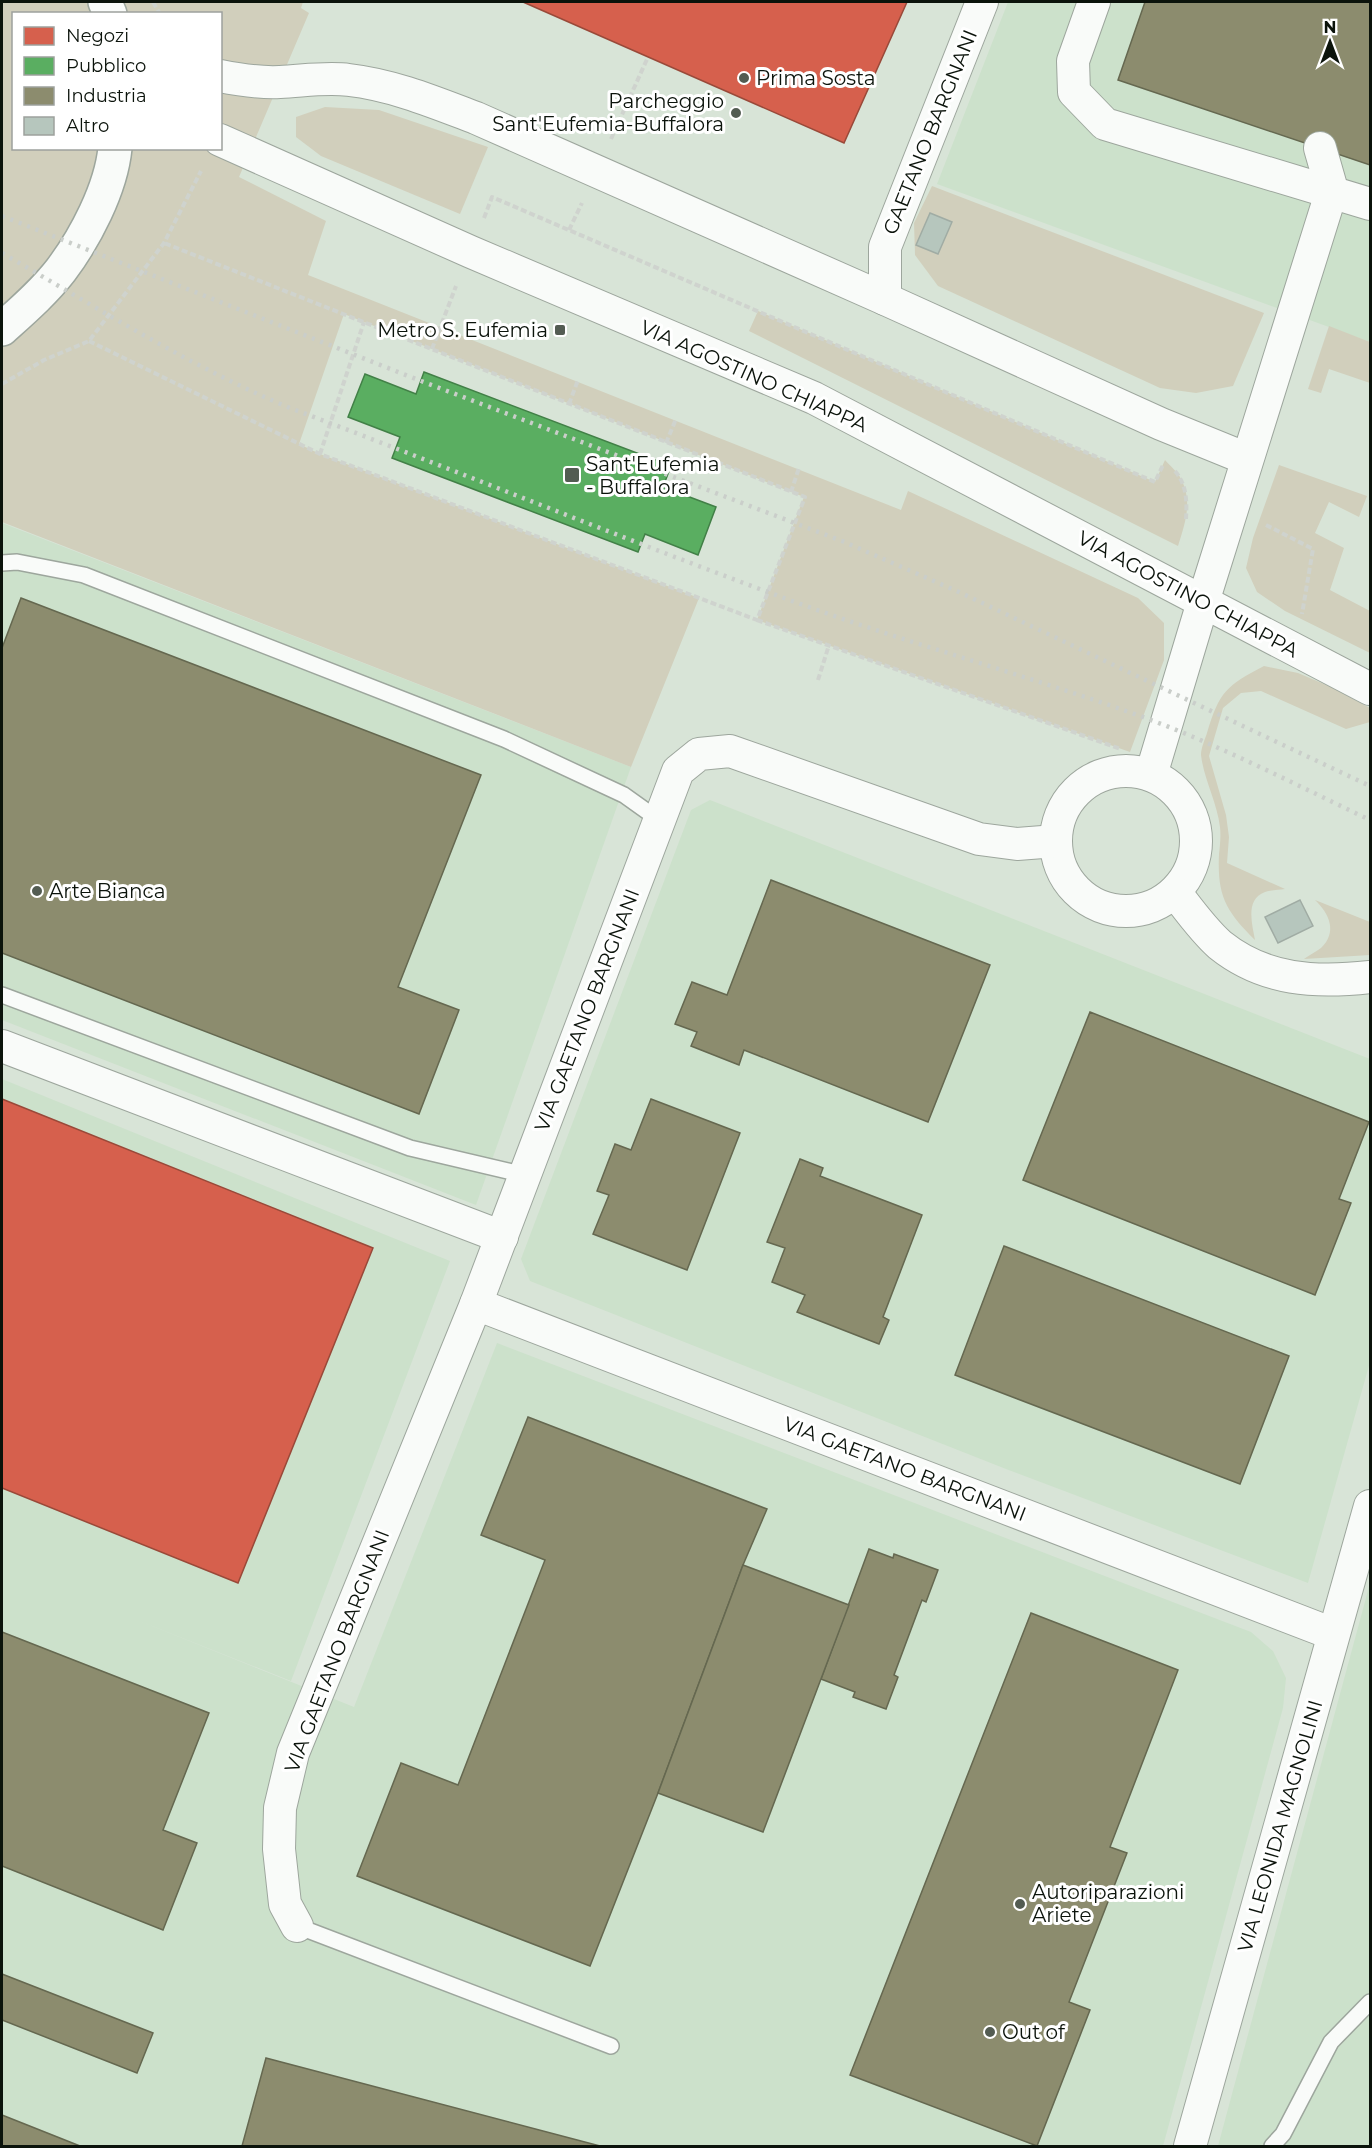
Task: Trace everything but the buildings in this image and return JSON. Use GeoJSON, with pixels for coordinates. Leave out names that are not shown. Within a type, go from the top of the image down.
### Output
{"type":"FeatureCollection","features":[{"type":"Feature","properties":{"kind":"main road"},"geometry":{"type":"LineString","coordinates":[[2,329],[60,271],[84,235],[102,197],[118,151]]}},
{"type":"Feature","properties":{"kind":"street","name":"GAETANO BARGNANI"},"geometry":{"type":"LineString","coordinates":[[885,299],[885,247],[982,2]]}},
{"type":"Feature","properties":{"kind":"street"},"geometry":{"type":"LineString","coordinates":[[1094,2],[1073,61],[1074,93],[1105,124],[1332,190],[1371,204]]}},
{"type":"Feature","properties":{"kind":"street"},"geometry":{"type":"LineString","coordinates":[[222,76],[250,81],[278,82],[347,80],[387,86],[476,118],[1161,424],[1247,459]]}},
{"type":"Feature","properties":{"kind":"street","name":"VIA AGOSTINO CHIAPPA"},"geometry":{"type":"LineString","coordinates":[[222,141],[471,252],[814,398],[1371,689]]}},
{"type":"Feature","properties":{"kind":"street"},"geometry":{"type":"LineString","coordinates":[[1151,775],[1332,190],[1320,148]]}},
{"type":"Feature","properties":{"kind":"street","name":"VIA GAETANO BARGNANI"},"geometry":{"type":"LineString","coordinates":[[297,1926],[285,1904],[279,1849],[280,1808],[293,1753],[476,1304],[678,771],[699,754],[730,751],[979,839],[1017,844],[1056,841]]}},
{"type":"Feature","properties":{"kind":"street"},"geometry":{"type":"LineString","coordinates":[[1129,770],[1151,775],[1172,787],[1187,805],[1196,827],[1197,850],[1189,873],[1175,892],[1155,905],[1132,911],[1108,908],[1087,899],[1070,883],[1060,864],[1056,841],[1059,819],[1070,799],[1086,783],[1107,773],[1129,770]]}},
{"type":"Feature","properties":{"kind":"street"},"geometry":{"type":"LineString","coordinates":[[1175,892],[1219,944],[1240,959],[1270,972],[1314,980],[1333,981],[1371,977]]}},
{"type":"Feature","properties":{"kind":"street"},"geometry":{"type":"LineString","coordinates":[[2,1046],[502,1237]]}},
{"type":"Feature","properties":{"kind":"street","name":"VIA GAETANO BARGNANI"},"geometry":{"type":"LineString","coordinates":[[476,1304],[1333,1635]]}},
{"type":"Feature","properties":{"kind":"street","name":"VIA LEONIDA MAGNOLINI"},"geometry":{"type":"LineString","coordinates":[[1190,2146],[1371,1506]]}},
{"type":"Feature","properties":{"kind":"lane"},"geometry":{"type":"LineString","coordinates":[[2,563],[17,562],[84,574],[151,600],[504,739],[624,795],[659,820]]}},
{"type":"Feature","properties":{"kind":"lane"},"geometry":{"type":"LineString","coordinates":[[2,995],[410,1148],[525,1175]]}},
{"type":"Feature","properties":{"kind":"lane","name":"VIA GAETANO BARGNANI"},"geometry":{"type":"LineString","coordinates":[[297,1926],[611,2046]]}},
{"type":"Feature","properties":{"kind":"lane"},"geometry":{"type":"LineString","coordinates":[[1272,2146],[1283,2133],[1331,2042],[1371,2002]]}},
{"type":"Feature","properties":{"kind":"path"},"geometry":{"type":"LineString","coordinates":[[2,384],[44,360],[89,341],[164,243],[201,171]]}},
{"type":"Feature","properties":{"kind":"path"},"geometry":{"type":"LineString","coordinates":[[432,350],[492,196],[1155,482],[1165,460],[1181,478],[1188,500],[1186,519]]}},
{"type":"Feature","properties":{"kind":"path"},"geometry":{"type":"LineString","coordinates":[[164,243],[805,497],[757,620]]}},
{"type":"Feature","properties":{"kind":"path"},"geometry":{"type":"LineString","coordinates":[[320,454],[364,322]]}},
{"type":"Feature","properties":{"kind":"path"},"geometry":{"type":"LineString","coordinates":[[89,341],[320,454],[757,620],[1130,752]]}},
{"type":"Feature","properties":{"kind":"path"},"geometry":{"type":"LineString","coordinates":[[569,404],[578,380]]}},
{"type":"Feature","properties":{"kind":"path"},"geometry":{"type":"LineString","coordinates":[[666,443],[676,419]]}},
{"type":"Feature","properties":{"kind":"path"},"geometry":{"type":"LineString","coordinates":[[791,492],[799,468]]}},
{"type":"Feature","properties":{"kind":"path"},"geometry":{"type":"LineString","coordinates":[[1259,521],[1313,549],[1301,619]]}},
{"type":"Feature","properties":{"kind":"path"},"geometry":{"type":"LineString","coordinates":[[818,680],[828,645]]}},
{"type":"Feature","properties":{"kind":"shaded area"},"geometry":{"type":"Polygon","coordinates":[[[2,2],[303,2],[301,8],[309,13],[239,177],[326,221],[308,275],[901,510],[908,491],[1138,598],[1164,623],[1164,660],[1130,752],[757,620],[804,497],[344,314],[299,444],[699,598],[631,767],[2,522],[2,2]]]}},
{"type":"Feature","properties":{"kind":"shaded area"},"geometry":{"type":"Polygon","coordinates":[[[1008,2],[1370,2],[1370,342],[937,184],[1008,2]]]}},
{"type":"Feature","properties":{"kind":"shaded area"},"geometry":{"type":"Polygon","coordinates":[[[325,107],[379,110],[488,147],[460,214],[321,156],[296,137],[296,117],[325,107]]]}},
{"type":"Feature","properties":{"kind":"shaded area"},"geometry":{"type":"Polygon","coordinates":[[[932,186],[1264,313],[1233,386],[1196,393],[1160,388],[938,286],[915,255],[914,223],[932,186]]]}},
{"type":"Feature","properties":{"kind":"shaded area"},"geometry":{"type":"Polygon","coordinates":[[[758,311],[1155,482],[1165,460],[1180,476],[1187,496],[1185,521],[1178,546],[749,331],[758,311]]]}},
{"type":"Feature","properties":{"kind":"shaded area"},"geometry":{"type":"Polygon","coordinates":[[[1329,326],[1370,342],[1370,383],[1329,369],[1321,393],[1308,389],[1329,326]]]}},
{"type":"Feature","properties":{"kind":"shaded area"},"geometry":{"type":"Polygon","coordinates":[[[1279,465],[1367,496],[1359,517],[1329,502],[1315,533],[1344,548],[1330,590],[1370,611],[1370,653],[1285,611],[1257,592],[1246,568],[1253,538],[1279,465]]]}},
{"type":"Feature","properties":{"kind":"shaded area"},"geometry":{"type":"Polygon","coordinates":[[[2,523],[631,767],[476,1205],[2,1020],[2,523]]]}},
{"type":"Feature","properties":{"kind":"shaded area"},"geometry":{"type":"Polygon","coordinates":[[[1264,666],[1298,673],[1331,687],[1370,708],[1370,722],[1346,729],[1261,691],[1241,693],[1223,708],[1209,756],[1226,815],[1229,837],[1227,863],[1285,889],[1265,892],[1255,900],[1251,913],[1255,940],[1230,911],[1222,892],[1219,869],[1220,827],[1201,755],[1211,719],[1226,691],[1264,666]]]}},
{"type":"Feature","properties":{"kind":"shaded area"},"geometry":{"type":"Polygon","coordinates":[[[710,800],[1370,1059],[1370,1362],[1308,1583],[1006,1469],[530,1281],[521,1259],[691,810],[710,800]]]}},
{"type":"Feature","properties":{"kind":"shaded area"},"geometry":{"type":"Polygon","coordinates":[[[1315,900],[1370,922],[1370,955],[1304,959],[1321,948],[1329,936],[1328,917],[1315,900]]]}},
{"type":"Feature","properties":{"kind":"shaded area"},"geometry":{"type":"Polygon","coordinates":[[[2,1079],[450,1261],[291,1681],[137,1620],[354,1707],[497,1343],[1251,1632],[1273,1651],[1286,1678],[1283,1708],[1163,2146],[2,2146],[2,1079]]]}},
{"type":"Feature","properties":{"kind":"shaded area"},"geometry":{"type":"Polygon","coordinates":[[[1370,1583],[1370,2146],[1218,2146],[1250,2027],[1370,1583]]]}},
{"type":"Feature","properties":{"kind":"railway"},"geometry":{"type":"LineString","coordinates":[[2,216],[421,381],[842,541],[959,592],[1370,786]]}},
{"type":"Feature","properties":{"kind":"railway"},"geometry":{"type":"LineString","coordinates":[[2,253],[179,355],[290,408],[817,610],[1157,722],[1249,762],[1370,820]]}},
{"type":"Feature","properties":{"kind":"place","name":"Prima Sosta"},"geometry":{"type":"Point","coordinates":[744,78]}},
{"type":"Feature","properties":{"kind":"place","name":"Parcheggio Sant'Eufemia-Buffalora"},"geometry":{"type":"Point","coordinates":[736,113]}},
{"type":"Feature","properties":{"kind":"place","name":"Metro S. Eufemia"},"geometry":{"type":"Point","coordinates":[560,330]}},
{"type":"Feature","properties":{"kind":"place","name":"Sant'Eufemia - Buffalora"},"geometry":{"type":"Point","coordinates":[572,475]}},
{"type":"Feature","properties":{"kind":"place","name":"Arte Bianca"},"geometry":{"type":"Point","coordinates":[37,891]}},
{"type":"Feature","properties":{"kind":"place","name":"Autoriparazioni Ariete"},"geometry":{"type":"Point","coordinates":[1020,1904]}},
{"type":"Feature","properties":{"kind":"place","name":"Out of"},"geometry":{"type":"Point","coordinates":[990,2032]}}]}
